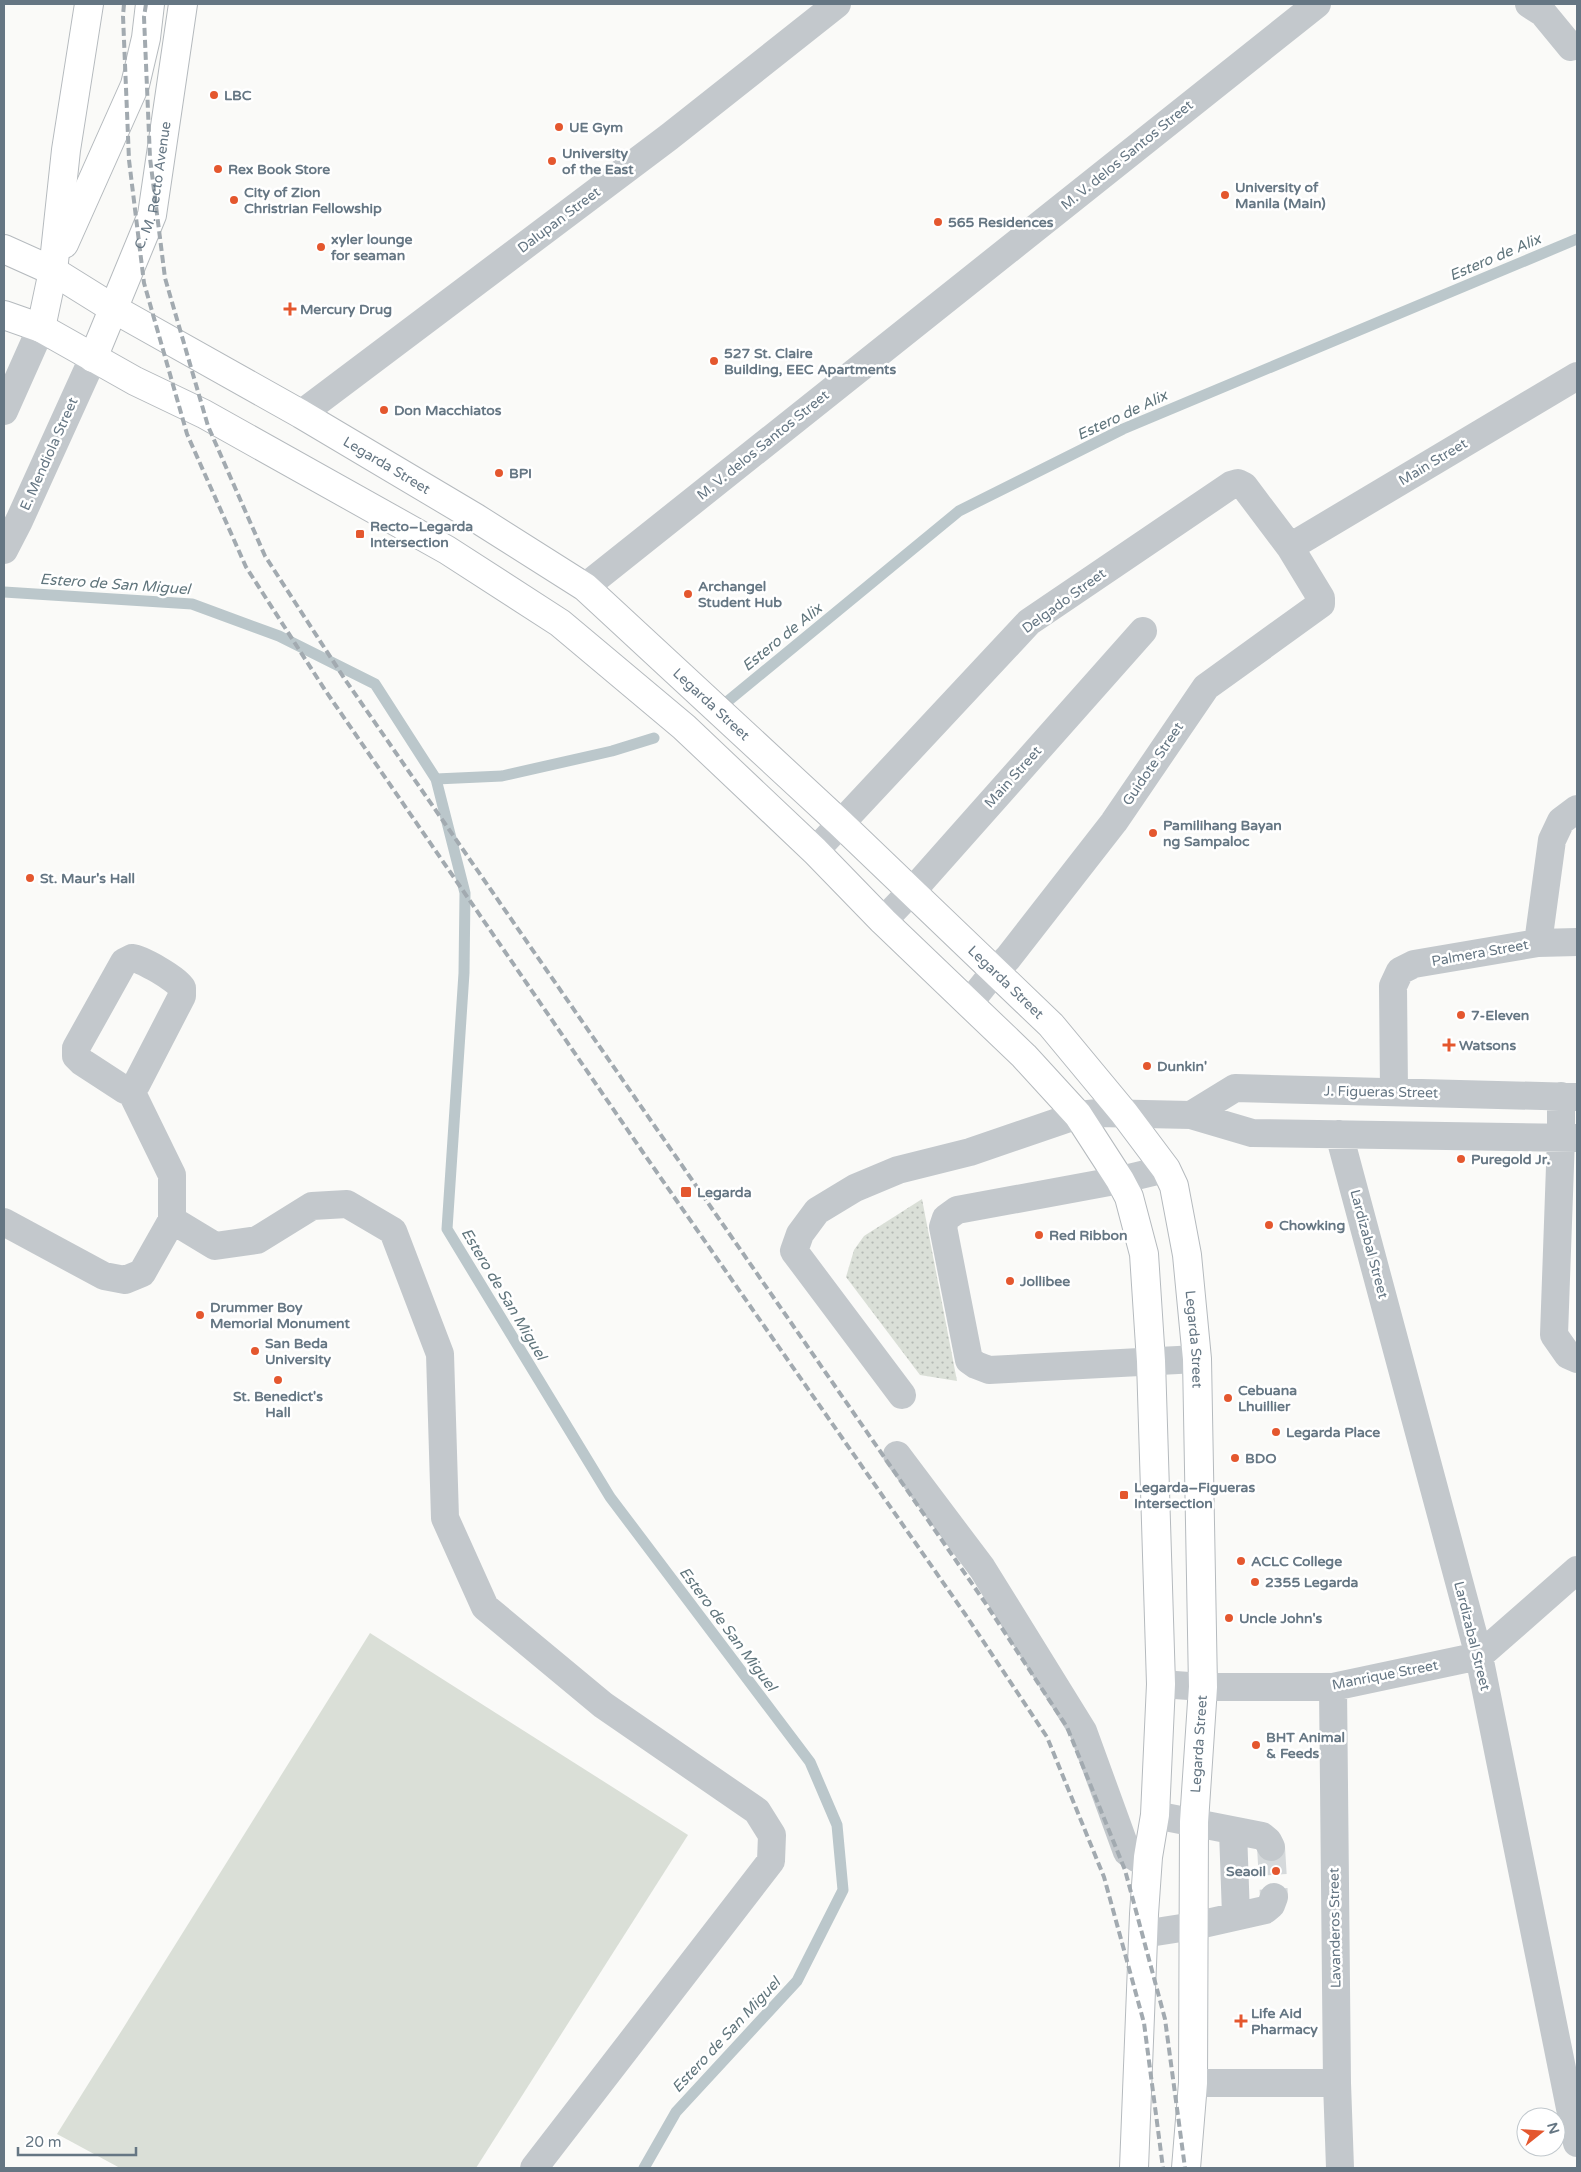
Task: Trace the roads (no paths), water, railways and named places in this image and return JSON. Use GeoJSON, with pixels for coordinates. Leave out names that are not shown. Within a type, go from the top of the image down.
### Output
{"type":"FeatureCollection","features":[{"type":"Feature","properties":{"kind":"main road"},"geometry":{"type":"LineString","coordinates":[[41,328],[53,271],[66,150],[89,4]]}},
{"type":"Feature","properties":{"kind":"main road"},"geometry":{"type":"LineString","coordinates":[[53,271],[135,85],[146,38],[150,4]]}},
{"type":"Feature","properties":{"kind":"main road","name":"C. M. Recto Avenue"},"geometry":{"type":"LineString","coordinates":[[93,358],[152,215],[183,4]]}},
{"type":"Feature","properties":{"kind":"main road","name":"Legarda Street"},"geometry":{"type":"LineString","coordinates":[[4,249],[53,271],[114,309],[301,414],[476,518],[585,587],[840,823],[1051,1025],[1124,1113],[1166,1169],[1174,1186],[1187,1255],[1197,1359],[1203,1687],[1194,1822],[1193,2083],[1186,2168]]}},
{"type":"Feature","properties":{"kind":"main road"},"geometry":{"type":"LineString","coordinates":[[4,315],[41,328],[135,382],[204,414],[447,550],[560,623],[684,727],[815,851],[883,921],[970,1002],[1024,1056],[1078,1115],[1120,1180],[1129,1197],[1144,1254],[1151,1361],[1161,1684],[1155,1814],[1148,1857],[1143,1934],[1134,2168]]}},
{"type":"Feature","properties":{"kind":"street","name":"Dalupan Street"},"geometry":{"type":"LineString","coordinates":[[301,414],[669,137],[837,4]]}},
{"type":"Feature","properties":{"kind":"street","name":"M. V. delos Santos Street"},"geometry":{"type":"LineString","coordinates":[[585,587],[1317,4]]}},
{"type":"Feature","properties":{"kind":"street"},"geometry":{"type":"LineString","coordinates":[[1529,4],[1542,13],[1571,47]]}},
{"type":"Feature","properties":{"kind":"street"},"geometry":{"type":"LineString","coordinates":[[4,411],[41,328]]}},
{"type":"Feature","properties":{"kind":"street","name":"E. Mendiola Street"},"geometry":{"type":"LineString","coordinates":[[4,550],[93,358]]}},
{"type":"Feature","properties":{"kind":"street","name":"Main Street"},"geometry":{"type":"LineString","coordinates":[[1290,547],[1577,376]]}},
{"type":"Feature","properties":{"kind":"street","name":"Delgado Street"},"geometry":{"type":"LineString","coordinates":[[815,851],[1029,622],[1230,485],[1238,484],[1244,486],[1290,547]]}},
{"type":"Feature","properties":{"kind":"street","name":"Guidote Street"},"geometry":{"type":"LineString","coordinates":[[970,1002],[1008,958],[1114,822],[1206,687],[1321,604],[1321,598],[1290,547]]}},
{"type":"Feature","properties":{"kind":"street","name":"Main Street"},"geometry":{"type":"LineString","coordinates":[[883,921],[1143,631]]}},
{"type":"Feature","properties":{"kind":"street","name":"Palmera Street"},"geometry":{"type":"LineString","coordinates":[[1394,1091],[1393,986],[1400,971],[1414,964],[1538,943],[1552,840],[1561,821],[1577,809]]}},
{"type":"Feature","properties":{"kind":"street"},"geometry":{"type":"LineString","coordinates":[[1538,943],[1577,942]]}},
{"type":"Feature","properties":{"kind":"street"},"geometry":{"type":"LineString","coordinates":[[132,958],[140,959],[177,983],[182,989],[182,996],[136,1085],[130,1089],[125,1090],[82,1062],[76,1056],[76,1048],[124,962],[132,958]]}},
{"type":"Feature","properties":{"kind":"street","name":"J. Figueras Street"},"geometry":{"type":"LineString","coordinates":[[1191,1115],[1235,1088],[1569,1097]]}},
{"type":"Feature","properties":{"kind":"street"},"geometry":{"type":"LineString","coordinates":[[4,1222],[104,1276],[125,1280],[142,1273],[172,1220],[172,1175],[130,1089]]}},
{"type":"Feature","properties":{"kind":"street"},"geometry":{"type":"LineString","coordinates":[[1569,1097],[1569,1138],[1554,1335],[1568,1355],[1577,1359]]}},
{"type":"Feature","properties":{"kind":"street"},"geometry":{"type":"LineString","coordinates":[[902,1395],[794,1251],[800,1234],[817,1211],[855,1188],[898,1170],[970,1152],[1078,1115],[1124,1113],[1191,1115],[1252,1133],[1569,1138]]}},
{"type":"Feature","properties":{"kind":"street","name":"Lardizabal Street"},"geometry":{"type":"LineString","coordinates":[[1339,1134],[1479,1656],[1577,2144]]}},
{"type":"Feature","properties":{"kind":"street"},"geometry":{"type":"LineString","coordinates":[[1166,1169],[1120,1180],[957,1210],[946,1218],[943,1227],[969,1360],[976,1365],[989,1370],[1197,1359]]}},
{"type":"Feature","properties":{"kind":"street"},"geometry":{"type":"LineString","coordinates":[[172,1220],[215,1246],[257,1240],[312,1206],[347,1204],[393,1231],[440,1354],[445,1518],[485,1607],[604,1704],[757,1811],[772,1835],[771,1861],[534,2168]]}},
{"type":"Feature","properties":{"kind":"street"},"geometry":{"type":"LineString","coordinates":[[896,1454],[982,1568],[1083,1731],[1127,1852],[1138,1859],[1148,1857]]}},
{"type":"Feature","properties":{"kind":"street","name":"Manrique Street"},"geometry":{"type":"LineString","coordinates":[[1161,1684],[1203,1687],[1333,1687],[1479,1656],[1577,1570]]}},
{"type":"Feature","properties":{"kind":"street","name":"Lavanderos Street"},"geometry":{"type":"LineString","coordinates":[[1333,1687],[1337,2083],[1340,2168]]}},
{"type":"Feature","properties":{"kind":"street"},"geometry":{"type":"LineString","coordinates":[[1155,1814],[1262,1836],[1271,1847]]}},
{"type":"Feature","properties":{"kind":"street"},"geometry":{"type":"LineString","coordinates":[[1233,1831],[1236,1915]]}},
{"type":"Feature","properties":{"kind":"street"},"geometry":{"type":"LineString","coordinates":[[1143,1934],[1194,1926],[1265,1910],[1271,1905],[1274,1897]]}},
{"type":"Feature","properties":{"kind":"street"},"geometry":{"type":"LineString","coordinates":[[1193,2083],[1337,2083]]}},
{"type":"Feature","properties":{"kind":"waterway","name":"Estero de Alix"},"geometry":{"type":"LineString","coordinates":[[728,701],[959,511],[1123,429],[1577,239]]}},
{"type":"Feature","properties":{"kind":"waterway","name":"Estero de San Miguel"},"geometry":{"type":"LineString","coordinates":[[4,592],[192,604],[279,636],[375,684],[436,779],[465,893],[464,973],[447,1229],[610,1497],[810,1762],[837,1825],[843,1890],[797,1981],[676,2112],[644,2168]]}},
{"type":"Feature","properties":{"kind":"waterway","name":"Estero de Alix"},"geometry":{"type":"LineString","coordinates":[[436,779],[502,776],[612,751],[654,738]]}},
{"type":"Feature","properties":{"kind":"tunnel"},"geometry":{"type":"LineString","coordinates":[[1271,1847],[1274,1897]]}},
{"type":"Feature","properties":{"kind":"railway"},"geometry":{"type":"LineString","coordinates":[[124,4],[129,160],[144,283],[187,434],[246,567],[325,690],[642,1151],[965,1614],[1047,1737],[1104,1877],[1144,2023],[1163,2168]]}},
{"type":"Feature","properties":{"kind":"railway"},"geometry":{"type":"LineString","coordinates":[[146,4],[144,17],[150,158],[165,278],[208,426],[265,556],[344,678],[984,1601],[1067,1727],[1125,1870],[1165,2019],[1185,2168]]}},
{"type":"Feature","properties":{"kind":"place","name":"LBC"},"geometry":{"type":"Point","coordinates":[214,95]}},
{"type":"Feature","properties":{"kind":"place","name":"UE Gym"},"geometry":{"type":"Point","coordinates":[559,127]}},
{"type":"Feature","properties":{"kind":"place","name":"University of the East"},"geometry":{"type":"Point","coordinates":[552,161]}},
{"type":"Feature","properties":{"kind":"place","name":"Rex Book Store"},"geometry":{"type":"Point","coordinates":[218,169]}},
{"type":"Feature","properties":{"kind":"place","name":"University of Manila (Main)"},"geometry":{"type":"Point","coordinates":[1225,195]}},
{"type":"Feature","properties":{"kind":"place","name":"City of Zion Christrian Fellowship"},"geometry":{"type":"Point","coordinates":[234,200]}},
{"type":"Feature","properties":{"kind":"place","name":"565 Residences"},"geometry":{"type":"Point","coordinates":[938,222]}},
{"type":"Feature","properties":{"kind":"place","name":"xyler lounge for seaman"},"geometry":{"type":"Point","coordinates":[321,247]}},
{"type":"Feature","properties":{"kind":"place","name":"Mercury Drug"},"geometry":{"type":"Point","coordinates":[290,309]}},
{"type":"Feature","properties":{"kind":"place","name":"527 St. Claire Building, EEC Apartments"},"geometry":{"type":"Point","coordinates":[714,361]}},
{"type":"Feature","properties":{"kind":"place","name":"Don Macchiatos"},"geometry":{"type":"Point","coordinates":[384,410]}},
{"type":"Feature","properties":{"kind":"place","name":"BPI"},"geometry":{"type":"Point","coordinates":[499,473]}},
{"type":"Feature","properties":{"kind":"place","name":"Recto–Legarda Intersection"},"geometry":{"type":"Point","coordinates":[360,534]}},
{"type":"Feature","properties":{"kind":"place","name":"Archangel Student Hub"},"geometry":{"type":"Point","coordinates":[688,594]}},
{"type":"Feature","properties":{"kind":"place","name":"Pamilihang Bayan ng Sampaloc"},"geometry":{"type":"Point","coordinates":[1153,833]}},
{"type":"Feature","properties":{"kind":"place","name":"St. Maur's Hall"},"geometry":{"type":"Point","coordinates":[30,878]}},
{"type":"Feature","properties":{"kind":"place","name":"7-Eleven"},"geometry":{"type":"Point","coordinates":[1461,1015]}},
{"type":"Feature","properties":{"kind":"place","name":"Watsons"},"geometry":{"type":"Point","coordinates":[1449,1045]}},
{"type":"Feature","properties":{"kind":"place","name":"Dunkin'"},"geometry":{"type":"Point","coordinates":[1147,1066]}},
{"type":"Feature","properties":{"kind":"place","name":"Puregold Jr."},"geometry":{"type":"Point","coordinates":[1461,1159]}},
{"type":"Feature","properties":{"kind":"place","name":"Legarda"},"geometry":{"type":"Point","coordinates":[686,1192]}},
{"type":"Feature","properties":{"kind":"place","name":"Chowking"},"geometry":{"type":"Point","coordinates":[1269,1225]}},
{"type":"Feature","properties":{"kind":"place","name":"Red Ribbon"},"geometry":{"type":"Point","coordinates":[1039,1235]}},
{"type":"Feature","properties":{"kind":"place","name":"Jollibee"},"geometry":{"type":"Point","coordinates":[1010,1281]}},
{"type":"Feature","properties":{"kind":"place","name":"Drummer Boy Memorial Monument"},"geometry":{"type":"Point","coordinates":[200,1315]}},
{"type":"Feature","properties":{"kind":"place","name":"San Beda University"},"geometry":{"type":"Point","coordinates":[255,1351]}},
{"type":"Feature","properties":{"kind":"place","name":"St. Benedict's Hall"},"geometry":{"type":"Point","coordinates":[278,1380]}},
{"type":"Feature","properties":{"kind":"place","name":"Cebuana Lhuillier"},"geometry":{"type":"Point","coordinates":[1228,1398]}},
{"type":"Feature","properties":{"kind":"place","name":"Legarda Place"},"geometry":{"type":"Point","coordinates":[1276,1432]}},
{"type":"Feature","properties":{"kind":"place","name":"BDO"},"geometry":{"type":"Point","coordinates":[1235,1458]}},
{"type":"Feature","properties":{"kind":"place","name":"Legarda–Figueras Intersection"},"geometry":{"type":"Point","coordinates":[1124,1495]}},
{"type":"Feature","properties":{"kind":"place","name":"ACLC College"},"geometry":{"type":"Point","coordinates":[1241,1561]}},
{"type":"Feature","properties":{"kind":"place","name":"2355 Legarda"},"geometry":{"type":"Point","coordinates":[1255,1582]}},
{"type":"Feature","properties":{"kind":"place","name":"Uncle John's"},"geometry":{"type":"Point","coordinates":[1229,1618]}},
{"type":"Feature","properties":{"kind":"place","name":"BHT Animal & Feeds"},"geometry":{"type":"Point","coordinates":[1256,1745]}},
{"type":"Feature","properties":{"kind":"place","name":"Seaoil"},"geometry":{"type":"Point","coordinates":[1276,1871]}},
{"type":"Feature","properties":{"kind":"place","name":"Life Aid Pharmacy"},"geometry":{"type":"Point","coordinates":[1241,2021]}}]}
